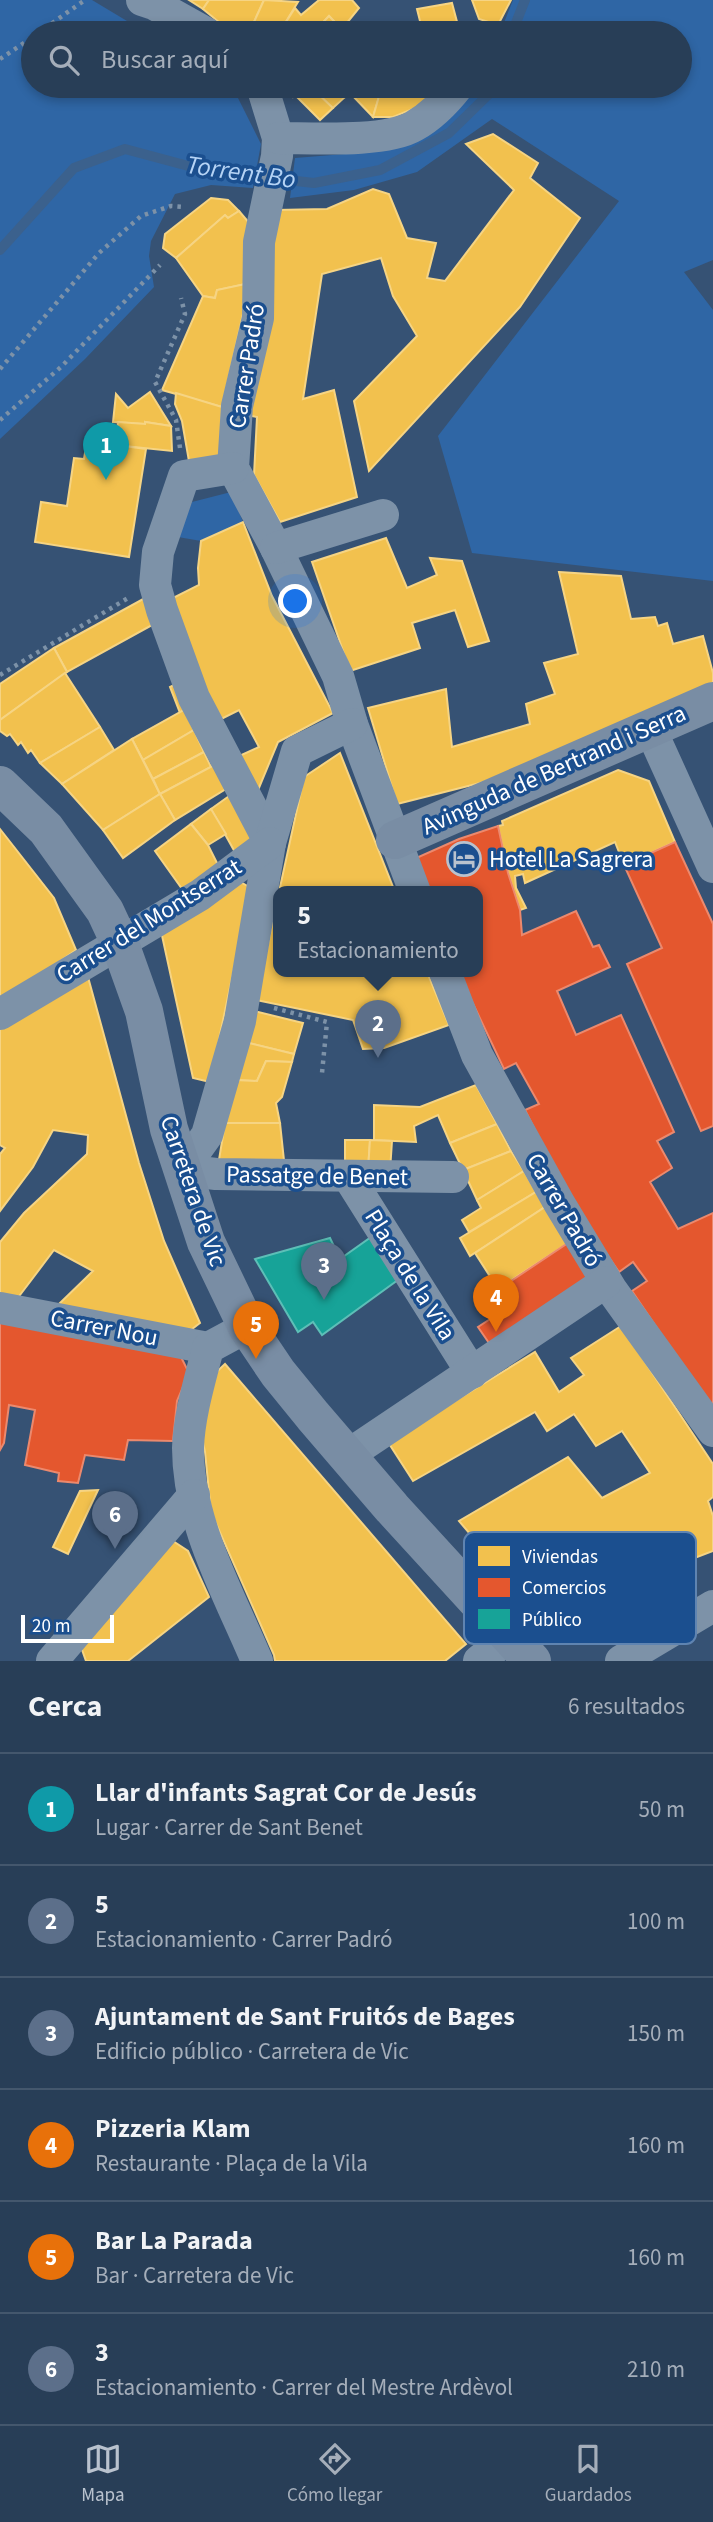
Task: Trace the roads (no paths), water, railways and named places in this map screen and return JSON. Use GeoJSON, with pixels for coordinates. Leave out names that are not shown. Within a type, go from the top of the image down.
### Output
{"type":"FeatureCollection","features":[{"type":"Feature","properties":{"kind":"main road","name":"Avinguda de Bertrand i Serra"},"geometry":{"type":"LineString","coordinates":[[395,840],[713,701]]}},
{"type":"Feature","properties":{"kind":"main road","name":"Carretera de Vic"},"geometry":{"type":"LineString","coordinates":[[0,785],[46,829],[105,911],[119,941],[144,1011],[169,1129],[182,1170],[206,1242],[247,1327],[278,1373],[392,1508],[464,1586]]}},
{"type":"Feature","properties":{"kind":"street"},"geometry":{"type":"LineString","coordinates":[[142,0],[184,21]]}},
{"type":"Feature","properties":{"kind":"street"},"geometry":{"type":"LineString","coordinates":[[265,98],[277,147],[375,137],[413,127],[448,98]]}},
{"type":"Feature","properties":{"kind":"street","name":"Carrer Padró"},"geometry":{"type":"LineString","coordinates":[[233,468],[237,405],[258,318],[260,242],[277,147]]}},
{"type":"Feature","properties":{"kind":"street"},"geometry":{"type":"LineString","coordinates":[[270,843],[194,698],[155,585],[158,552],[184,476],[233,468],[276,548],[338,676],[352,724],[413,886]]}},
{"type":"Feature","properties":{"kind":"street"},"geometry":{"type":"LineString","coordinates":[[276,548],[383,515]]}},
{"type":"Feature","properties":{"kind":"street"},"geometry":{"type":"LineString","coordinates":[[182,1170],[207,1135],[240,1021],[270,843],[297,751],[352,724]]}},
{"type":"Feature","properties":{"kind":"street"},"geometry":{"type":"LineString","coordinates":[[650,728],[713,867]]}},
{"type":"Feature","properties":{"kind":"street","name":"Carrer del Montserrat"},"geometry":{"type":"LineString","coordinates":[[0,1014],[119,941],[201,895],[270,843]]}},
{"type":"Feature","properties":{"kind":"street","name":"Carrer Padró"},"geometry":{"type":"LineString","coordinates":[[448,977],[477,1055],[559,1203],[606,1282],[713,1431]]}},
{"type":"Feature","properties":{"kind":"street","name":"Passatge de Benet"},"geometry":{"type":"LineString","coordinates":[[182,1170],[216,1174],[453,1178]]}},
{"type":"Feature","properties":{"kind":"street","name":"Plaça de la Vila"},"geometry":{"type":"LineString","coordinates":[[348,1176],[472,1373]]}},
{"type":"Feature","properties":{"kind":"street"},"geometry":{"type":"LineString","coordinates":[[348,1455],[606,1282]]}},
{"type":"Feature","properties":{"kind":"street","name":"Carrer Nou"},"geometry":{"type":"LineString","coordinates":[[0,1308],[208,1348]]}},
{"type":"Feature","properties":{"kind":"street"},"geometry":{"type":"LineString","coordinates":[[247,1327],[208,1348],[195,1402],[188,1448],[194,1495],[206,1542],[257,1661]]}},
{"type":"Feature","properties":{"kind":"street"},"geometry":{"type":"LineString","coordinates":[[61,1650],[194,1495]]}},
{"type":"Feature","properties":{"kind":"street"},"geometry":{"type":"LineString","coordinates":[[696,1616],[713,1606]]}},
{"type":"Feature","properties":{"kind":"street"},"geometry":{"type":"LineString","coordinates":[[621,1661],[649,1644]]}},
{"type":"Feature","properties":{"kind":"street"},"geometry":{"type":"LineString","coordinates":[[479,1661],[521,1648]]}},
{"type":"Feature","properties":{"kind":"waterway","name":"Torrent Bo"},"geometry":{"type":"LineString","coordinates":[[517,21],[525,0]]}},
{"type":"Feature","properties":{"kind":"waterway","name":"Torrent Bo"},"geometry":{"type":"LineString","coordinates":[[0,250],[74,168],[125,149],[207,171],[314,183],[380,170],[449,133],[485,98]]}},
{"type":"Feature","properties":{"kind":"place","name":"Llar d'infants Sagrat Cor de Jesús"},"geometry":{"type":"Point","coordinates":[106,480]}},
{"type":"Feature","properties":{"kind":"place","name":"Hotel La Sagrera"},"geometry":{"type":"Point","coordinates":[464,859]}},
{"type":"Feature","properties":{"kind":"place","name":"5"},"geometry":{"type":"Point","coordinates":[378,1058]}},
{"type":"Feature","properties":{"kind":"place","name":"Ajuntament de Sant Fruitós de Bages"},"geometry":{"type":"Point","coordinates":[324,1300]}},
{"type":"Feature","properties":{"kind":"place","name":"Pizzeria Klam"},"geometry":{"type":"Point","coordinates":[496,1332]}},
{"type":"Feature","properties":{"kind":"place","name":"Bar La Parada"},"geometry":{"type":"Point","coordinates":[256,1359]}},
{"type":"Feature","properties":{"kind":"place","name":"3"},"geometry":{"type":"Point","coordinates":[115,1549]}}]}
